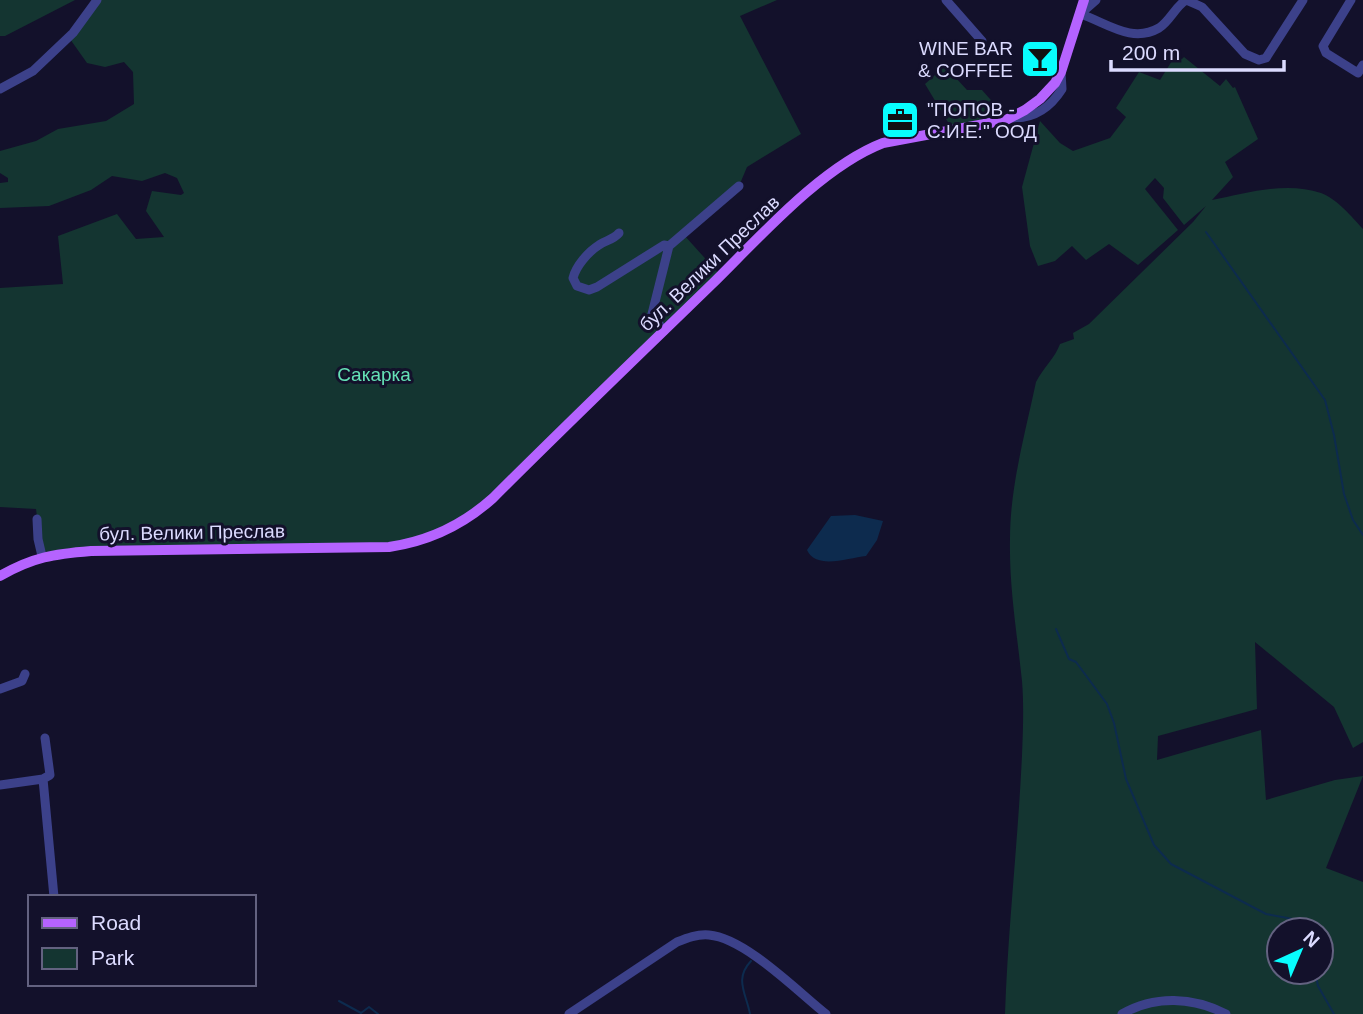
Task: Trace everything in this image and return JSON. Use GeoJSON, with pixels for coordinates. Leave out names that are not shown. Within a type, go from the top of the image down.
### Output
{"type":"FeatureCollection","features":[{"type":"Feature","properties":{"kind":"main road","name":"бул. Велики Преслав"},"geometry":{"type":"LineString","coordinates":[[0,576],[42,556],[91,551],[389,547],[428,538],[448,530],[466,520],[493,498],[817,184],[852,158],[883,143],[1011,118],[1040,99],[1061,72],[1084,0]]}},
{"type":"Feature","properties":{"kind":"main road","name":"бул. Велики Преслав"},"geometry":{"type":"LineString","coordinates":[[989,122],[1005,116],[1033,97],[1051,80],[1067,55]]}},
{"type":"Feature","properties":{"kind":"street"},"geometry":{"type":"LineString","coordinates":[[0,89],[33,71],[73,33],[97,0]]}},
{"type":"Feature","properties":{"kind":"street"},"geometry":{"type":"LineString","coordinates":[[946,0],[982,41]]}},
{"type":"Feature","properties":{"kind":"street"},"geometry":{"type":"LineString","coordinates":[[1096,0],[1080,14],[1137,34],[1160,27],[1186,0],[1202,7],[1245,54],[1259,60],[1266,58],[1303,0]]}},
{"type":"Feature","properties":{"kind":"street"},"geometry":{"type":"LineString","coordinates":[[1351,0],[1323,46],[1326,53],[1358,73],[1363,65]]}},
{"type":"Feature","properties":{"kind":"street"},"geometry":{"type":"LineString","coordinates":[[664,331],[652,314],[669,246],[739,186]]}},
{"type":"Feature","properties":{"kind":"street"},"geometry":{"type":"LineString","coordinates":[[619,233],[614,239],[600,244],[580,263],[573,278],[577,286],[589,290],[597,287],[664,246],[669,246]]}},
{"type":"Feature","properties":{"kind":"street"},"geometry":{"type":"LineString","coordinates":[[37,519],[42,556]]}},
{"type":"Feature","properties":{"kind":"street"},"geometry":{"type":"LineString","coordinates":[[0,689],[22,681],[25,674]]}},
{"type":"Feature","properties":{"kind":"street"},"geometry":{"type":"LineString","coordinates":[[0,785],[43,779],[50,775],[45,738]]}},
{"type":"Feature","properties":{"kind":"street"},"geometry":{"type":"LineString","coordinates":[[43,779],[54,895]]}},
{"type":"Feature","properties":{"kind":"street"},"geometry":{"type":"LineString","coordinates":[[569,1014],[677,942],[692,936],[709,935],[728,940],[750,952],[826,1014]]}},
{"type":"Feature","properties":{"kind":"street"},"geometry":{"type":"LineString","coordinates":[[1122,1014],[1150,1003],[1170,1000],[1195,1002],[1226,1014]]}},
{"type":"Feature","properties":{"kind":"green space"},"geometry":{"type":"Polygon","coordinates":[[[0,0],[75,0],[5,36],[0,36],[0,0]]]}},
{"type":"Feature","properties":{"kind":"green space","name":"Сакарка"},"geometry":{"type":"Polygon","coordinates":[[[100,0],[777,0],[740,16],[801,134],[747,167],[739,186],[684,235],[721,276],[486,504],[408,544],[42,556],[36,509],[0,507],[0,288],[63,284],[58,236],[117,214],[136,239],[164,237],[146,211],[152,191],[181,195],[184,193],[177,178],[165,173],[142,181],[112,176],[91,190],[49,206],[0,208],[0,183],[8,182],[8,178],[0,173],[0,151],[36,141],[58,129],[106,121],[134,104],[133,72],[124,62],[105,67],[87,63],[70,39],[100,0]]]}},
{"type":"Feature","properties":{"kind":"green space"},"geometry":{"type":"Polygon","coordinates":[[[1175,56],[1182,59],[1184,57],[1220,86],[1226,79],[1235,87],[1258,139],[1225,162],[1233,177],[1212,200],[1266,189],[1308,190],[1333,199],[1363,229],[1363,742],[1353,748],[1334,707],[1255,642],[1257,709],[1158,736],[1157,760],[1261,730],[1266,800],[1335,780],[1363,776],[1326,868],[1363,882],[1363,1014],[1005,1014],[1023,718],[1011,575],[1011,519],[1019,460],[1036,382],[1060,344],[1074,339],[1073,333],[1089,324],[1206,206],[1184,225],[1163,198],[1164,188],[1155,178],[1145,189],[1178,230],[1138,265],[1109,244],[1086,260],[1072,246],[1055,261],[1038,266],[1030,246],[1022,187],[1040,121],[1060,143],[1073,151],[1110,138],[1126,117],[1116,108],[1139,72],[1160,80],[1175,56]]]}},
{"type":"Feature","properties":{"kind":"green space"},"geometry":{"type":"Polygon","coordinates":[[[945,66],[967,90],[982,90],[1005,116],[952,129],[925,84],[945,66]]]}},
{"type":"Feature","properties":{"kind":"water"},"geometry":{"type":"Polygon","coordinates":[[[855,515],[883,521],[877,540],[866,556],[825,561],[811,556],[807,550],[831,516],[855,515]]]}},
{"type":"Feature","properties":{"kind":"waterway"},"geometry":{"type":"LineString","coordinates":[[1206,232],[1325,400],[1344,494],[1353,520],[1363,535]]}},
{"type":"Feature","properties":{"kind":"waterway"},"geometry":{"type":"LineString","coordinates":[[1056,629],[1069,659],[1076,662],[1107,704],[1114,723],[1126,779],[1154,845],[1171,864],[1266,914],[1277,916]]}},
{"type":"Feature","properties":{"kind":"waterway"},"geometry":{"type":"LineString","coordinates":[[750,1014],[742,980],[751,961]]}},
{"type":"Feature","properties":{"kind":"waterway"},"geometry":{"type":"LineString","coordinates":[[1318,986],[1334,1014]]}},
{"type":"Feature","properties":{"kind":"waterway"},"geometry":{"type":"LineString","coordinates":[[339,1001],[361,1013],[369,1007],[378,1014]]}},
{"type":"Feature","properties":{"kind":"place","name":"WINE BAR & COFFEE"},"geometry":{"type":"Point","coordinates":[1040,59]}},
{"type":"Feature","properties":{"kind":"place","name":"\"ПОПОВ - С.И.Е.\" ООД"},"geometry":{"type":"Point","coordinates":[900,120]}}]}
